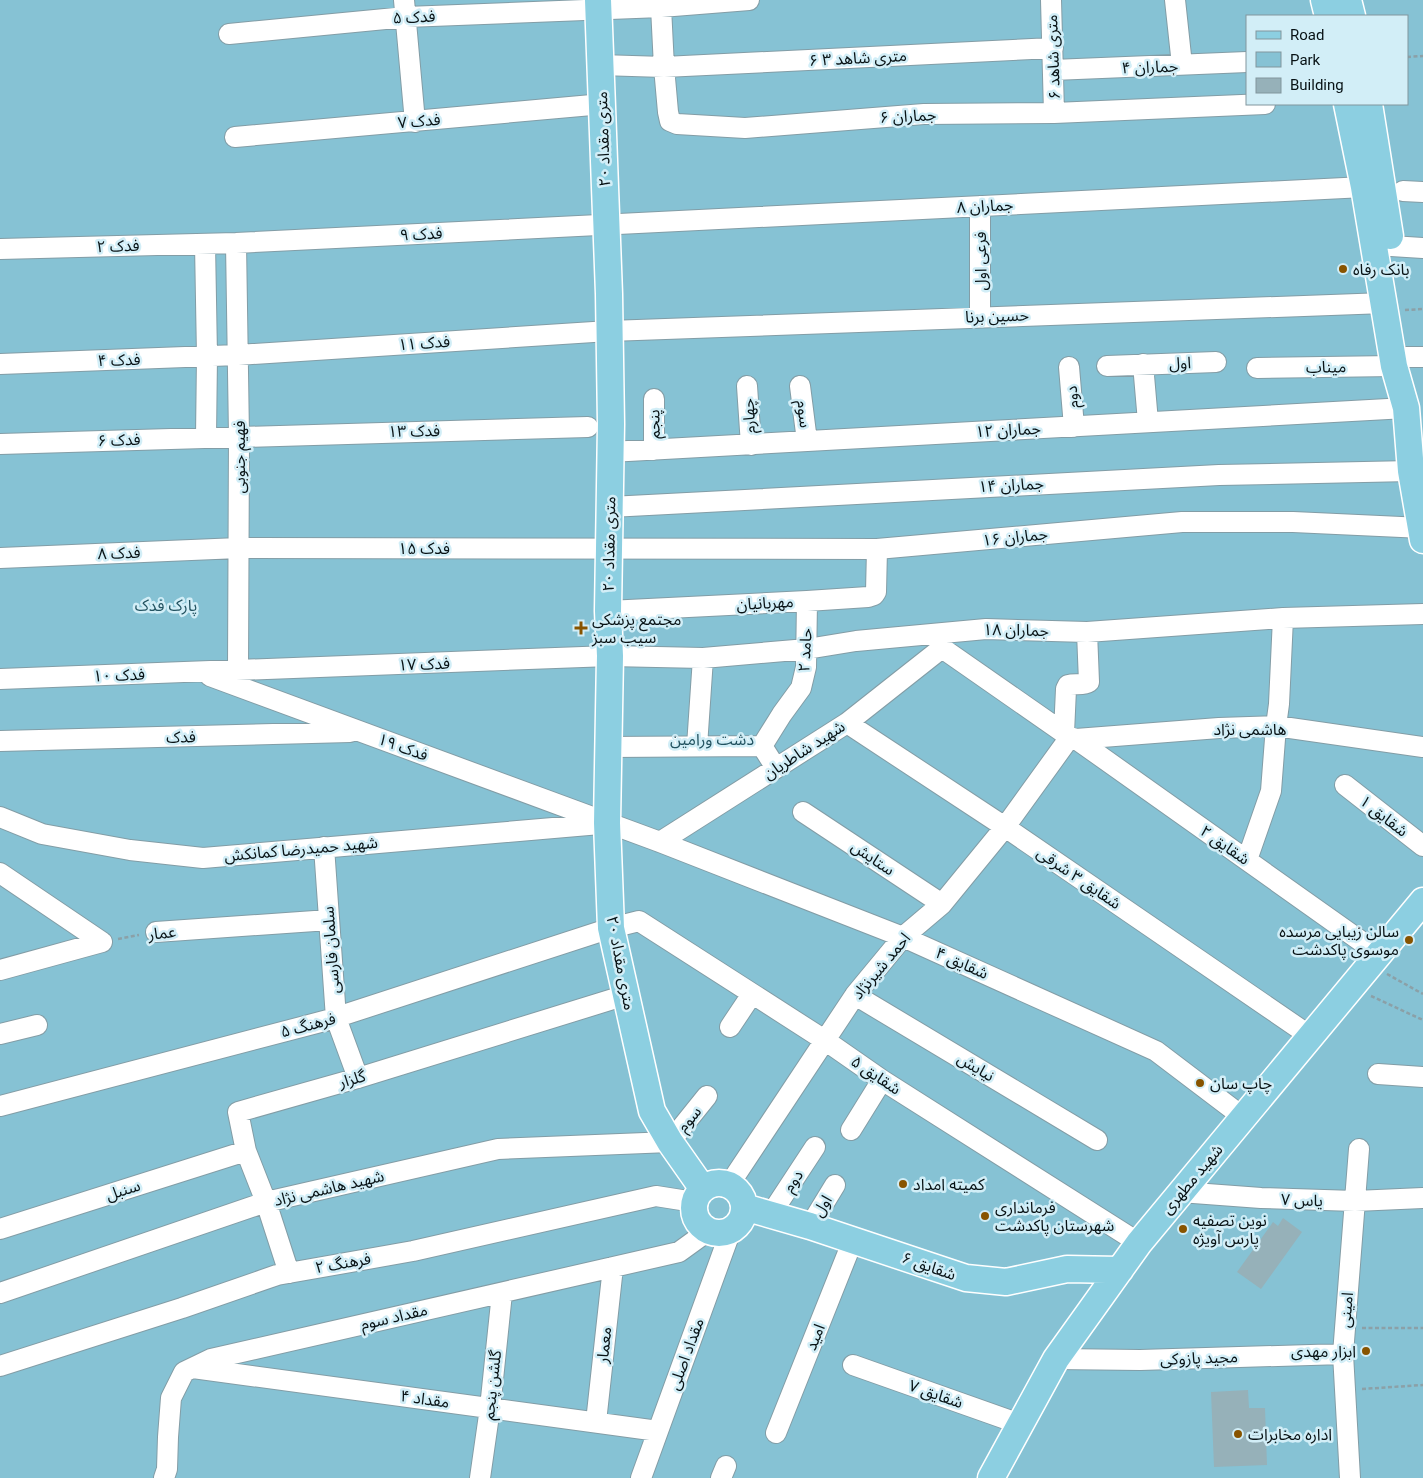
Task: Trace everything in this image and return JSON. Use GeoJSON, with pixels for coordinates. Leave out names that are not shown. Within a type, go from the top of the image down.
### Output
{"type":"FeatureCollection","features":[{"type":"Feature","properties":{"kind":"main road"},"geometry":{"type":"LineString","coordinates":[[1324,0],[1328,15]]}},
{"type":"Feature","properties":{"kind":"main road"},"geometry":{"type":"LineString","coordinates":[[1348,0],[1352,15]]}},
{"type":"Feature","properties":{"kind":"main road","name":"۲۰ متری مقداد"},"geometry":{"type":"LineString","coordinates":[[598,5],[609,331],[610,507],[608,611],[610,656],[607,823],[612,928],[652,1111],[698,1195]]}},
{"type":"Feature","properties":{"kind":"main road"},"geometry":{"type":"LineString","coordinates":[[1346,105],[1364,187],[1403,307]]}},
{"type":"Feature","properties":{"kind":"main road"},"geometry":{"type":"LineString","coordinates":[[1369,105],[1391,246],[1403,307],[1408,360],[1406,408],[1412,471],[1422,532]]}},
{"type":"Feature","properties":{"kind":"main road","name":"شهید مطهری"},"geometry":{"type":"LineString","coordinates":[[991,1478],[1056,1359],[1139,1242],[1423,901]]}},
{"type":"Feature","properties":{"kind":"main road"},"geometry":{"type":"LineString","coordinates":[[711,1184],[729,1185],[737,1190],[742,1198],[744,1207],[738,1224],[719,1230],[701,1226],[696,1219],[694,1211],[698,1195],[711,1184]]}},
{"type":"Feature","properties":{"kind":"main road","name":"شقایق ۶"},"geometry":{"type":"LineString","coordinates":[[744,1207],[810,1226],[966,1278],[1006,1282],[1067,1269],[1120,1270]]}},
{"type":"Feature","properties":{"kind":"street","name":"فدک ۵"},"geometry":{"type":"LineString","coordinates":[[229,34],[405,8],[598,5],[661,8],[749,0]]}},
{"type":"Feature","properties":{"kind":"street","name":"۶ متری شاهد"},"geometry":{"type":"LineString","coordinates":[[1051,0],[1054,113]]}},
{"type":"Feature","properties":{"kind":"street"},"geometry":{"type":"LineString","coordinates":[[1176,0],[1182,65]]}},
{"type":"Feature","properties":{"kind":"street"},"geometry":{"type":"LineString","coordinates":[[405,8],[415,122]]}},
{"type":"Feature","properties":{"kind":"street"},"geometry":{"type":"LineString","coordinates":[[600,65],[664,67],[661,8]]}},
{"type":"Feature","properties":{"kind":"street","name":"۶ متری شاهد ۳"},"geometry":{"type":"LineString","coordinates":[[664,67],[1053,48]]}},
{"type":"Feature","properties":{"kind":"street","name":"جماران ۴"},"geometry":{"type":"LineString","coordinates":[[1053,70],[1246,62]]}},
{"type":"Feature","properties":{"kind":"street","name":"جماران ۶"},"geometry":{"type":"LineString","coordinates":[[664,67],[670,121],[677,124],[745,128],[924,114],[1054,113],[1246,105]]}},
{"type":"Feature","properties":{"kind":"street","name":"فدک ۷"},"geometry":{"type":"LineString","coordinates":[[235,137],[602,104]]}},
{"type":"Feature","properties":{"kind":"street","name":"جماران ۸"},"geometry":{"type":"LineString","coordinates":[[606,225],[1364,187]]}},
{"type":"Feature","properties":{"kind":"street"},"geometry":{"type":"LineString","coordinates":[[1403,191],[1423,192]]}},
{"type":"Feature","properties":{"kind":"street","name":"فرعی اول"},"geometry":{"type":"LineString","coordinates":[[980,206],[980,317]]}},
{"type":"Feature","properties":{"kind":"street","name":"فدک ۹"},"geometry":{"type":"LineString","coordinates":[[236,243],[606,225]]}},
{"type":"Feature","properties":{"kind":"street","name":"فدک ۲"},"geometry":{"type":"LineString","coordinates":[[0,249],[236,243]]}},
{"type":"Feature","properties":{"kind":"street","name":"فهیم جنوبی"},"geometry":{"type":"LineString","coordinates":[[236,243],[239,436],[238,671]]}},
{"type":"Feature","properties":{"kind":"street","name":"فهیم جنوبی"},"geometry":{"type":"LineString","coordinates":[[205,244],[206,437]]}},
{"type":"Feature","properties":{"kind":"street"},"geometry":{"type":"LineString","coordinates":[[1391,246],[1423,248]]}},
{"type":"Feature","properties":{"kind":"street","name":"حسین برنا"},"geometry":{"type":"LineString","coordinates":[[609,331],[980,317],[1403,307]]}},
{"type":"Feature","properties":{"kind":"street","name":"فدک ۱۱"},"geometry":{"type":"LineString","coordinates":[[238,355],[609,331]]}},
{"type":"Feature","properties":{"kind":"street","name":"فدک ۴"},"geometry":{"type":"LineString","coordinates":[[0,364],[238,355]]}},
{"type":"Feature","properties":{"kind":"street","name":"میناب"},"geometry":{"type":"LineString","coordinates":[[1257,368],[1408,360]]}},
{"type":"Feature","properties":{"kind":"street","name":"اول"},"geometry":{"type":"LineString","coordinates":[[1107,366],[1216,362]]}},
{"type":"Feature","properties":{"kind":"street"},"geometry":{"type":"LineString","coordinates":[[1143,364],[1148,422]]}},
{"type":"Feature","properties":{"kind":"street","name":"دوم"},"geometry":{"type":"LineString","coordinates":[[1069,367],[1074,426]]}},
{"type":"Feature","properties":{"kind":"street","name":"چهارم"},"geometry":{"type":"LineString","coordinates":[[748,386],[751,445]]}},
{"type":"Feature","properties":{"kind":"street","name":"سوم"},"geometry":{"type":"LineString","coordinates":[[800,386],[807,441]]}},
{"type":"Feature","properties":{"kind":"street","name":"پنجم"},"geometry":{"type":"LineString","coordinates":[[654,399],[654,450]]}},
{"type":"Feature","properties":{"kind":"street","name":"جماران ۱۲"},"geometry":{"type":"LineString","coordinates":[[610,452],[1406,408]]}},
{"type":"Feature","properties":{"kind":"street","name":"فدک ۱۳"},"geometry":{"type":"LineString","coordinates":[[239,436],[588,427]]}},
{"type":"Feature","properties":{"kind":"street","name":"فدک ۶"},"geometry":{"type":"LineString","coordinates":[[0,444],[239,436]]}},
{"type":"Feature","properties":{"kind":"street","name":"جماران ۱۴"},"geometry":{"type":"LineString","coordinates":[[610,507],[1218,475],[1412,471]]}},
{"type":"Feature","properties":{"kind":"street","name":"جماران ۱۶"},"geometry":{"type":"LineString","coordinates":[[609,548],[877,549],[1182,522],[1293,522],[1422,532]]}},
{"type":"Feature","properties":{"kind":"street","name":"فدک ۱۵"},"geometry":{"type":"LineString","coordinates":[[239,548],[609,548]]}},
{"type":"Feature","properties":{"kind":"street","name":"فدک ۸"},"geometry":{"type":"LineString","coordinates":[[0,558],[239,548]]}},
{"type":"Feature","properties":{"kind":"street","name":"مهربانیان"},"geometry":{"type":"LineString","coordinates":[[608,611],[868,597],[876,592],[877,549]]}},
{"type":"Feature","properties":{"kind":"street","name":"حامد ۲"},"geometry":{"type":"LineString","coordinates":[[762,746],[801,688],[806,667],[807,601]]}},
{"type":"Feature","properties":{"kind":"street","name":"جماران ۱۸"},"geometry":{"type":"LineString","coordinates":[[610,656],[703,658],[806,649],[856,641],[941,640],[986,629],[1087,632],[1282,618],[1423,614]]}},
{"type":"Feature","properties":{"kind":"street"},"geometry":{"type":"LineString","coordinates":[[1247,860],[1272,791],[1279,704],[1282,618]]}},
{"type":"Feature","properties":{"kind":"street"},"geometry":{"type":"LineString","coordinates":[[1070,736],[1066,689],[1071,684],[1086,684],[1089,682],[1087,632]]}},
{"type":"Feature","properties":{"kind":"street","name":"شهید شاطریان"},"geometry":{"type":"LineString","coordinates":[[660,842],[847,723],[941,640]]}},
{"type":"Feature","properties":{"kind":"street","name":"شقایق ۲"},"geometry":{"type":"LineString","coordinates":[[941,640],[1070,736],[1247,860],[1375,959]]}},
{"type":"Feature","properties":{"kind":"street","name":"فدک ۱۷"},"geometry":{"type":"LineString","coordinates":[[238,671],[610,656]]}},
{"type":"Feature","properties":{"kind":"street"},"geometry":{"type":"LineString","coordinates":[[698,746],[703,658]]}},
{"type":"Feature","properties":{"kind":"street","name":"فدک ۱۰"},"geometry":{"type":"LineString","coordinates":[[0,679],[238,671]]}},
{"type":"Feature","properties":{"kind":"street","name":"فدک ۱۹"},"geometry":{"type":"LineString","coordinates":[[199,672],[607,823]]}},
{"type":"Feature","properties":{"kind":"street","name":"شقایق ۳ شرقی"},"geometry":{"type":"LineString","coordinates":[[847,723],[1005,827],[1310,1036]]}},
{"type":"Feature","properties":{"kind":"street","name":"هاشمی نژاد"},"geometry":{"type":"LineString","coordinates":[[1070,736],[1276,726],[1423,747]]}},
{"type":"Feature","properties":{"kind":"street","name":"فدک"},"geometry":{"type":"LineString","coordinates":[[0,741],[362,732]]}},
{"type":"Feature","properties":{"kind":"street","name":"احمد شیرنژاد"},"geometry":{"type":"LineString","coordinates":[[729,1185],[855,995],[903,937],[942,904],[1005,827],[1070,736]]}},
{"type":"Feature","properties":{"kind":"street"},"geometry":{"type":"LineString","coordinates":[[609,748],[762,746],[776,768]]}},
{"type":"Feature","properties":{"kind":"street","name":"شقایق ۱"},"geometry":{"type":"LineString","coordinates":[[1345,785],[1423,846]]}},
{"type":"Feature","properties":{"kind":"street","name":"ستایش"},"geometry":{"type":"LineString","coordinates":[[804,812],[942,904]]}},
{"type":"Feature","properties":{"kind":"street","name":"شهید حمیدرضا کمانکش"},"geometry":{"type":"LineString","coordinates":[[0,817],[42,834],[130,850],[204,858],[607,823]]}},
{"type":"Feature","properties":{"kind":"street","name":"شقایق ۴"},"geometry":{"type":"LineString","coordinates":[[607,823],[903,937],[1156,1050],[1243,1117]]}},
{"type":"Feature","properties":{"kind":"street","name":"سلمان فارسی"},"geometry":{"type":"LineString","coordinates":[[324,847],[336,1018],[358,1078]]}},
{"type":"Feature","properties":{"kind":"street"},"geometry":{"type":"LineString","coordinates":[[0,873],[102,942]]}},
{"type":"Feature","properties":{"kind":"street","name":"عمار"},"geometry":{"type":"LineString","coordinates":[[156,932],[329,920]]}},
{"type":"Feature","properties":{"kind":"street","name":"شقایق ۵"},"geometry":{"type":"LineString","coordinates":[[612,928],[639,921],[826,1041],[882,1080],[1139,1242]]}},
{"type":"Feature","properties":{"kind":"street","name":"فرهنگ ۵"},"geometry":{"type":"LineString","coordinates":[[0,1106],[336,1018],[612,928]]}},
{"type":"Feature","properties":{"kind":"street"},"geometry":{"type":"LineString","coordinates":[[0,970],[102,942]]}},
{"type":"Feature","properties":{"kind":"street"},"geometry":{"type":"LineString","coordinates":[[730,1026],[752,994]]}},
{"type":"Feature","properties":{"kind":"street","name":"گلزار"},"geometry":{"type":"LineString","coordinates":[[289,1273],[266,1202],[246,1150],[238,1112],[358,1078],[626,995]]}},
{"type":"Feature","properties":{"kind":"street","name":"نیایش"},"geometry":{"type":"LineString","coordinates":[[855,995],[1097,1140]]}},
{"type":"Feature","properties":{"kind":"street"},"geometry":{"type":"LineString","coordinates":[[0,1034],[38,1025]]}},
{"type":"Feature","properties":{"kind":"street"},"geometry":{"type":"LineString","coordinates":[[1378,1074],[1423,1077]]}},
{"type":"Feature","properties":{"kind":"street"},"geometry":{"type":"LineString","coordinates":[[851,1130],[882,1080]]}},
{"type":"Feature","properties":{"kind":"street","name":"سوم"},"geometry":{"type":"LineString","coordinates":[[670,1142],[707,1096]]}},
{"type":"Feature","properties":{"kind":"street","name":"شهید هاشمی نژاد"},"geometry":{"type":"LineString","coordinates":[[0,1293],[266,1202],[498,1149],[670,1142]]}},
{"type":"Feature","properties":{"kind":"street","name":"دوم"},"geometry":{"type":"LineString","coordinates":[[771,1214],[815,1148]]}},
{"type":"Feature","properties":{"kind":"street","name":"سنبل"},"geometry":{"type":"LineString","coordinates":[[0,1230],[246,1150]]}},
{"type":"Feature","properties":{"kind":"street","name":"امینی"},"geometry":{"type":"LineString","coordinates":[[1350,1478],[1342,1354],[1359,1150]]}},
{"type":"Feature","properties":{"kind":"street","name":"اول"},"geometry":{"type":"LineString","coordinates":[[810,1226],[835,1185]]}},
{"type":"Feature","properties":{"kind":"street","name":"یاس ۷"},"geometry":{"type":"LineString","coordinates":[[1180,1192],[1261,1198],[1355,1201],[1423,1198]]}},
{"type":"Feature","properties":{"kind":"street","name":"فرهنگ ۲"},"geometry":{"type":"LineString","coordinates":[[0,1366],[182,1308],[277,1275],[413,1251],[656,1196],[698,1195]]}},
{"type":"Feature","properties":{"kind":"street","name":"مقداد سوم"},"geometry":{"type":"LineString","coordinates":[[164,1478],[168,1470],[171,1398],[184,1372],[211,1359],[679,1252],[719,1230]]}},
{"type":"Feature","properties":{"kind":"street","name":"مقداد اصلی"},"geometry":{"type":"LineString","coordinates":[[641,1478],[658,1431],[719,1230]]}},
{"type":"Feature","properties":{"kind":"street","name":"امید"},"geometry":{"type":"LineString","coordinates":[[776,1433],[853,1240]]}},
{"type":"Feature","properties":{"kind":"street","name":"معمار"},"geometry":{"type":"LineString","coordinates":[[596,1422],[613,1267]]}},
{"type":"Feature","properties":{"kind":"street","name":"گلشن پنجم"},"geometry":{"type":"LineString","coordinates":[[480,1478],[490,1408],[502,1293]]}},
{"type":"Feature","properties":{"kind":"street","name":"مجید پازوکی"},"geometry":{"type":"LineString","coordinates":[[1056,1359],[1140,1360],[1342,1354]]}},
{"type":"Feature","properties":{"kind":"street","name":"شقایق ۷"},"geometry":{"type":"LineString","coordinates":[[852,1365],[1020,1424]]}},
{"type":"Feature","properties":{"kind":"street","name":"مقداد ۴"},"geometry":{"type":"LineString","coordinates":[[193,1368],[658,1431]]}},
{"type":"Feature","properties":{"kind":"path"},"geometry":{"type":"LineString","coordinates":[[1408,57],[1423,56]]}},
{"type":"Feature","properties":{"kind":"path","name":"عمار"},"geometry":{"type":"LineString","coordinates":[[102,942],[156,932]]}},
{"type":"Feature","properties":{"kind":"path"},"geometry":{"type":"LineString","coordinates":[[1375,959],[1423,994]]}},
{"type":"Feature","properties":{"kind":"path"},"geometry":{"type":"LineString","coordinates":[[1352,987],[1423,1020]]}},
{"type":"Feature","properties":{"kind":"path"},"geometry":{"type":"LineString","coordinates":[[1344,1328],[1423,1328]]}},
{"type":"Feature","properties":{"kind":"path"},"geometry":{"type":"LineString","coordinates":[[1345,1390],[1423,1386]]}},
{"type":"Feature","properties":{"kind":"green space","name":"دشت ورامین"},"geometry":{"type":"Polygon","coordinates":[[[0,0],[1423,0],[1423,1478],[0,1478],[0,0]]]}},
{"type":"Feature","properties":{"kind":"building"},"geometry":{"type":"Polygon","coordinates":[[[1283,1218],[1302,1232],[1261,1289],[1237,1272],[1273,1222],[1278,1226],[1283,1218]]]}},
{"type":"Feature","properties":{"kind":"building"},"geometry":{"type":"Polygon","coordinates":[[[1248,1390],[1249,1408],[1265,1408],[1267,1465],[1214,1467],[1211,1392],[1248,1390]]]}},
{"type":"Feature","properties":{"kind":"place","name":"بانک رفاه"},"geometry":{"type":"Point","coordinates":[1343,269]}},
{"type":"Feature","properties":{"kind":"place","name":"مجتمع پزشکی سیب سبز"},"geometry":{"type":"Point","coordinates":[581,628]}},
{"type":"Feature","properties":{"kind":"place","name":"سالن زیبایی مرسده موسوی پاکدشت"},"geometry":{"type":"Point","coordinates":[1409,940]}},
{"type":"Feature","properties":{"kind":"place","name":"چاپ سان"},"geometry":{"type":"Point","coordinates":[1200,1083]}},
{"type":"Feature","properties":{"kind":"place","name":"کمیته امداد"},"geometry":{"type":"Point","coordinates":[903,1184]}},
{"type":"Feature","properties":{"kind":"place","name":"فرمانداری شهرستان پاکدشت"},"geometry":{"type":"Point","coordinates":[985,1216]}},
{"type":"Feature","properties":{"kind":"place","name":"نوین تصفیه پارس آویژه"},"geometry":{"type":"Point","coordinates":[1183,1229]}},
{"type":"Feature","properties":{"kind":"place","name":"ابزار مهدی"},"geometry":{"type":"Point","coordinates":[1366,1351]}},
{"type":"Feature","properties":{"kind":"place","name":"اداره مخابرات"},"geometry":{"type":"Point","coordinates":[1238,1434]}},
{"type":"Feature","properties":{"kind":"park label","name":"پارک فدک"},"geometry":{"type":"Point","coordinates":[166,605]}}]}
